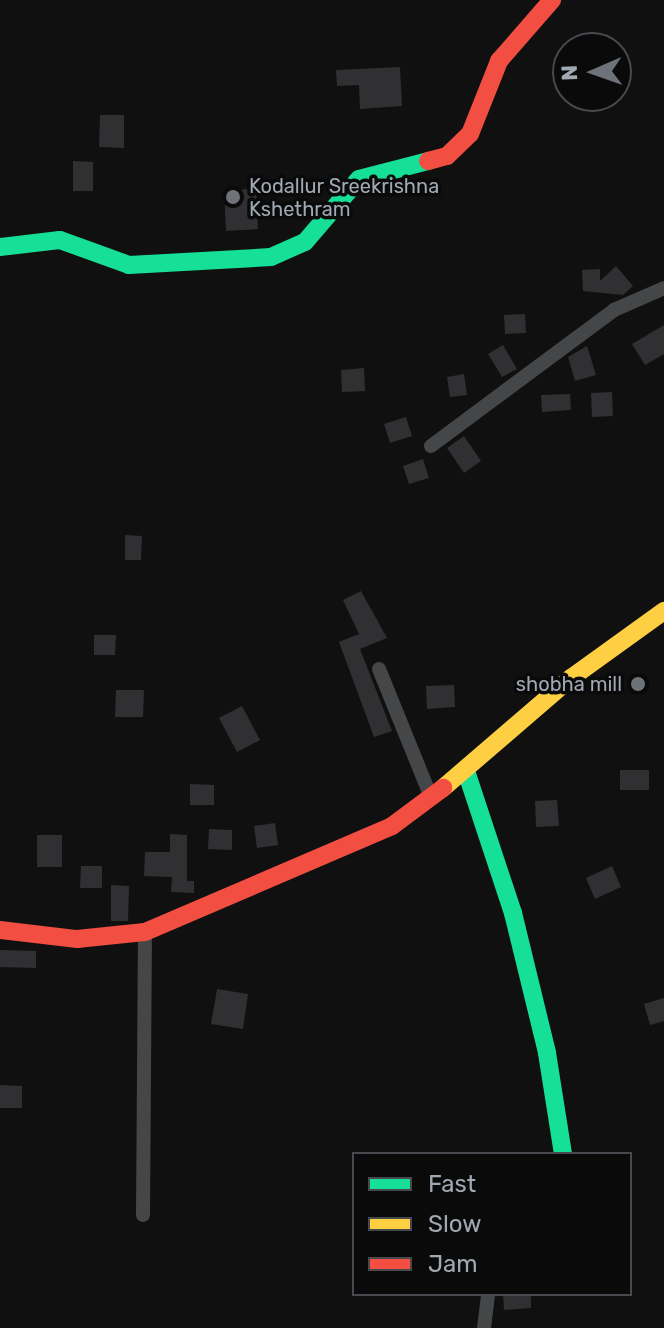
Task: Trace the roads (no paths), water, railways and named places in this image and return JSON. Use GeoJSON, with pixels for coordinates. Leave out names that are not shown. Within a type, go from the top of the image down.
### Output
{"type":"FeatureCollection","features":[{"type":"Feature","properties":{"kind":"street"},"geometry":{"type":"LineString","coordinates":[[0,247],[60,240],[129,265],[271,257],[305,242],[359,179],[447,156],[470,134],[499,61],[552,0]]}},
{"type":"Feature","properties":{"kind":"street"},"geometry":{"type":"LineString","coordinates":[[431,446],[614,310],[664,288]]}},
{"type":"Feature","properties":{"kind":"street"},"geometry":{"type":"LineString","coordinates":[[0,930],[77,939],[145,932],[392,826],[466,771],[551,694],[664,611]]}},
{"type":"Feature","properties":{"kind":"street"},"geometry":{"type":"LineString","coordinates":[[379,669],[431,797]]}},
{"type":"Feature","properties":{"kind":"street"},"geometry":{"type":"LineString","coordinates":[[466,771],[513,913],[547,1053],[563,1152]]}},
{"type":"Feature","properties":{"kind":"street"},"geometry":{"type":"LineString","coordinates":[[143,1215],[145,932]]}},
{"type":"Feature","properties":{"kind":"street"},"geometry":{"type":"LineString","coordinates":[[484,1328],[488,1296]]}},
{"type":"Feature","properties":{"kind":"place","name":"Kodallur Sreekrishna Kshethram"},"geometry":{"type":"Point","coordinates":[233,197]}},
{"type":"Feature","properties":{"kind":"place","name":"shobha mill"},"geometry":{"type":"Point","coordinates":[638,684]}}]}
